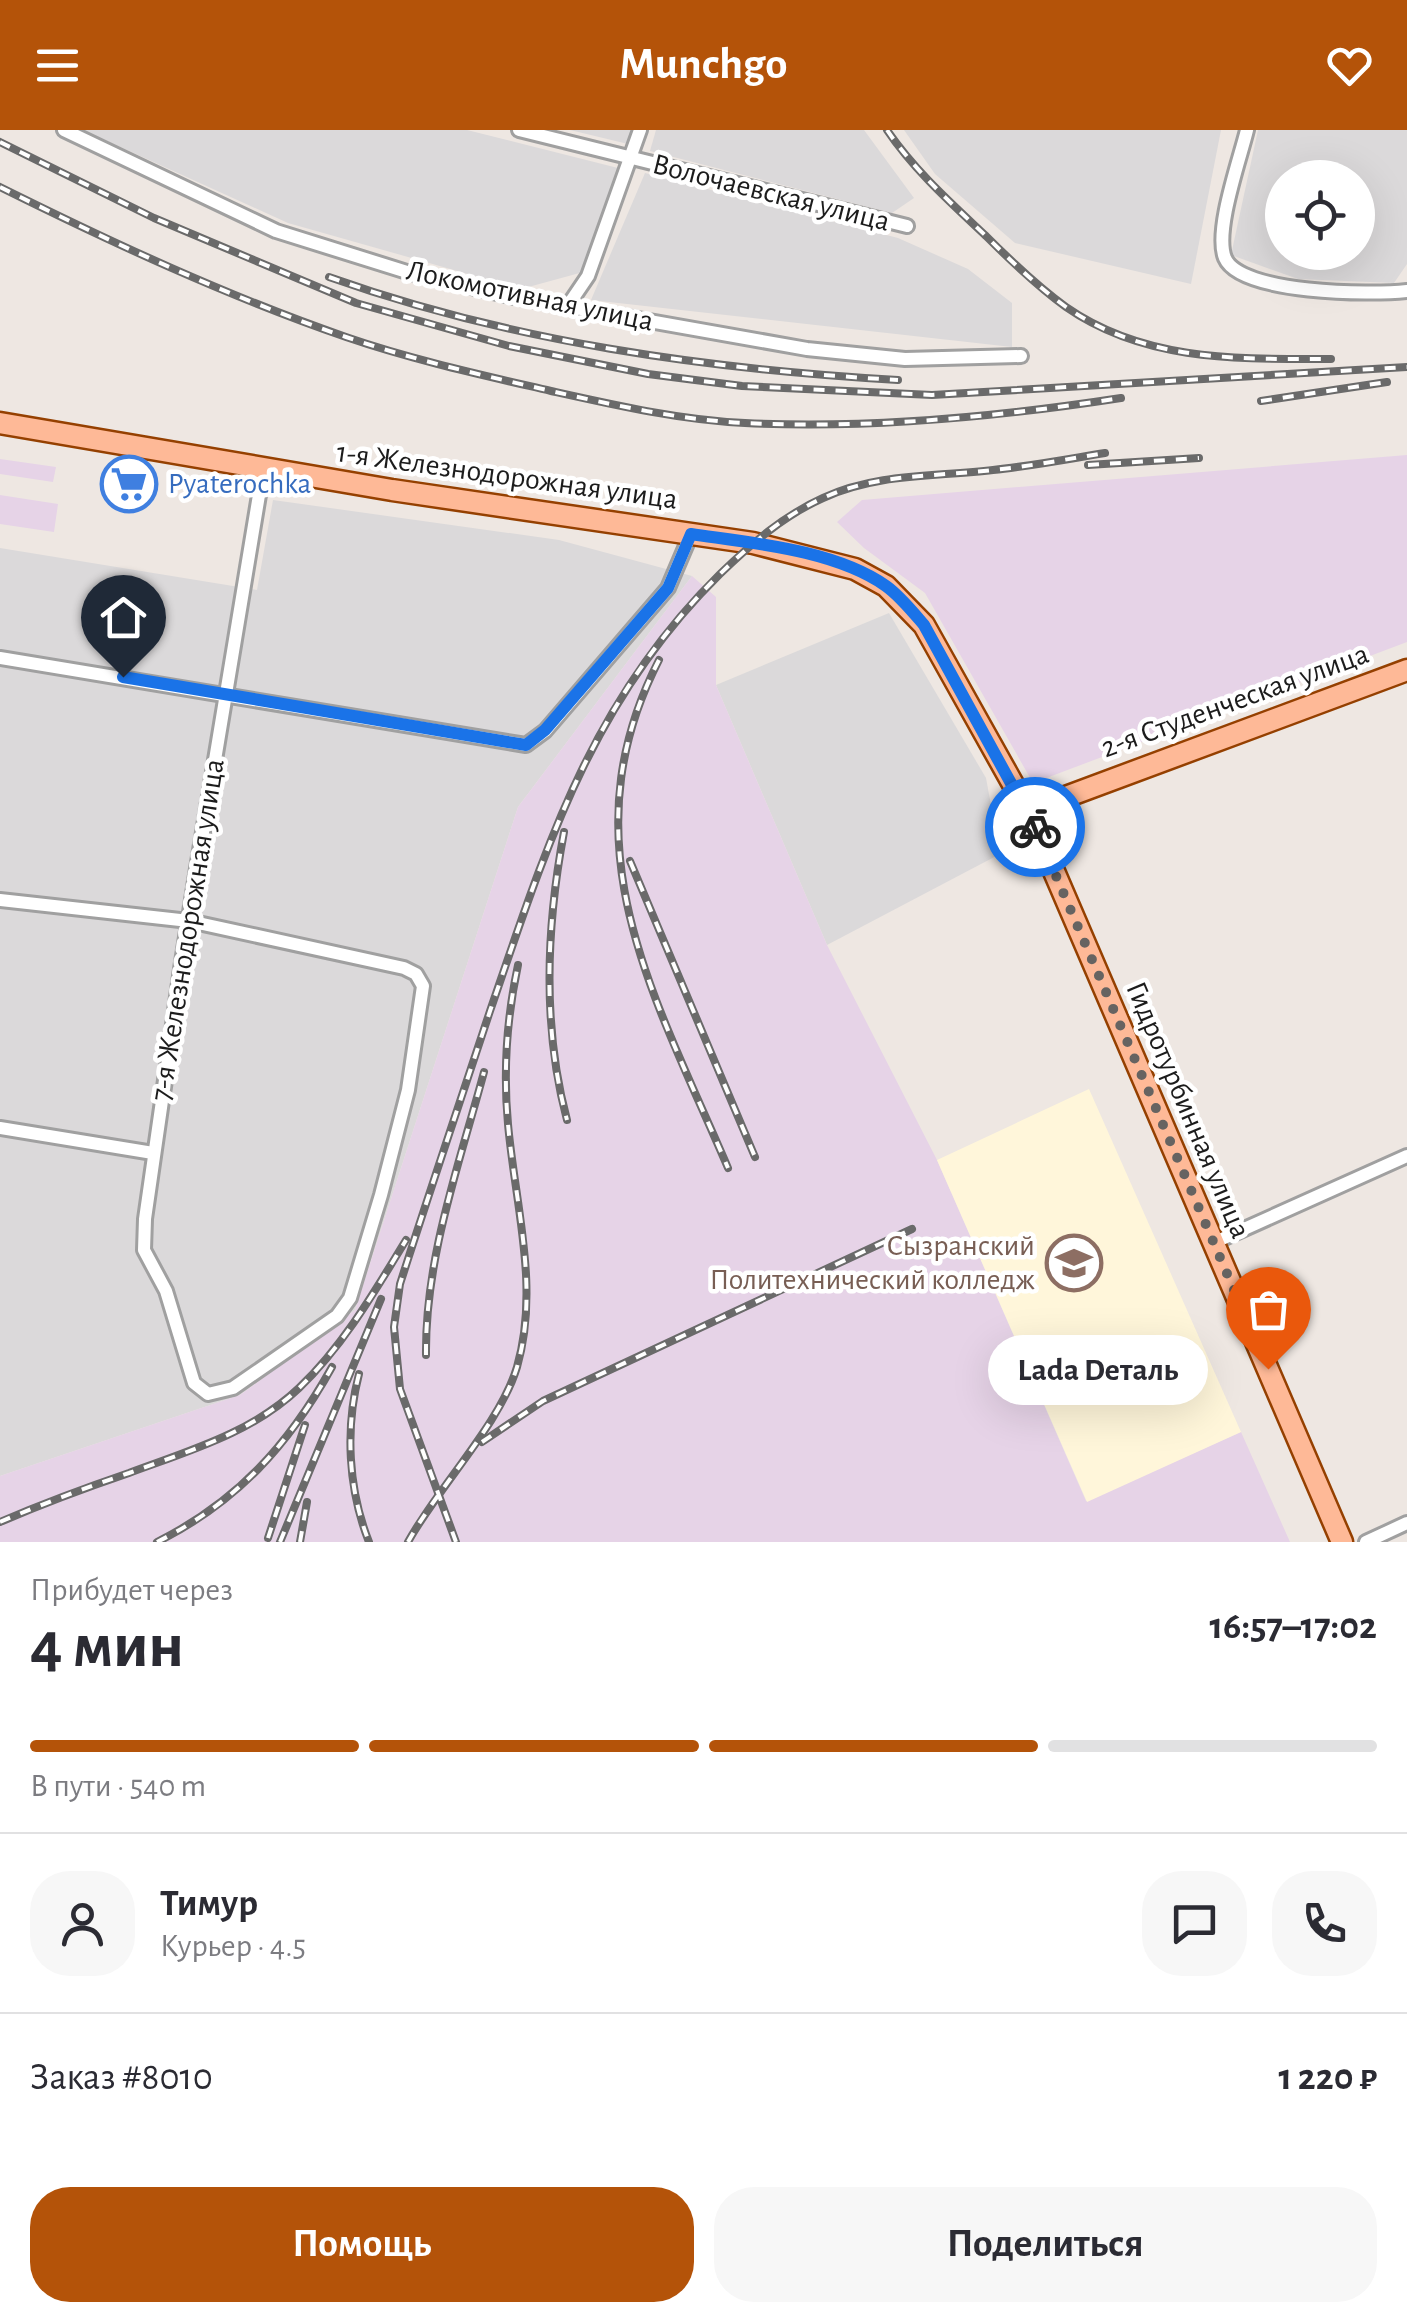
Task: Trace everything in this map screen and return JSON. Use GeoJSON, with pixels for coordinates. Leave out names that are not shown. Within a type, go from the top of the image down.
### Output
{"type":"FeatureCollection","features":[{"type":"Feature","properties":{"kind":"main road","name":"1-я Железнодорожная улица"},"geometry":{"type":"LineString","coordinates":[[0,423],[263,469],[753,542],[856,569],[886,586],[924,625],[1028,810]]}},
{"type":"Feature","properties":{"kind":"main road","name":"2-я Студенческая улица"},"geometry":{"type":"LineString","coordinates":[[1028,810],[1407,671]]}},
{"type":"Feature","properties":{"kind":"main road","name":"Гидротурбинная улица"},"geometry":{"type":"LineString","coordinates":[[1028,810],[1342,1542]]}},
{"type":"Feature","properties":{"kind":"street","name":"Локомотивная улица"},"geometry":{"type":"LineString","coordinates":[[64,130],[276,231],[408,272],[567,308],[807,349],[904,360],[1021,356]]}},
{"type":"Feature","properties":{"kind":"street","name":"Волочаевская улица"},"geometry":{"type":"LineString","coordinates":[[519,130],[907,226]]}},
{"type":"Feature","properties":{"kind":"street"},"geometry":{"type":"LineString","coordinates":[[567,308],[588,276],[640,130]]}},
{"type":"Feature","properties":{"kind":"street"},"geometry":{"type":"LineString","coordinates":[[1247,130],[1222,232],[1224,258],[1239,274],[1298,290],[1407,292]]}},
{"type":"Feature","properties":{"kind":"street","name":"7-я Железнодорожная улица"},"geometry":{"type":"LineString","coordinates":[[188,921],[404,968],[416,974],[423,986],[408,1090],[382,1196],[350,1298],[337,1316],[233,1388],[208,1394],[194,1383],[166,1292],[144,1250],[152,1154],[188,921],[263,469]]}},
{"type":"Feature","properties":{"kind":"street"},"geometry":{"type":"LineString","coordinates":[[0,658],[526,745],[545,730],[668,588],[691,534]]}},
{"type":"Feature","properties":{"kind":"street"},"geometry":{"type":"LineString","coordinates":[[0,900],[188,921]]}},
{"type":"Feature","properties":{"kind":"street"},"geometry":{"type":"LineString","coordinates":[[0,1128],[152,1154]]}},
{"type":"Feature","properties":{"kind":"street"},"geometry":{"type":"LineString","coordinates":[[1213,1243],[1407,1156]]}},
{"type":"Feature","properties":{"kind":"street"},"geometry":{"type":"LineString","coordinates":[[1366,1542],[1407,1524]]}},
{"type":"Feature","properties":{"kind":"shaded area"},"geometry":{"type":"Polygon","coordinates":[[[83,130],[467,130],[622,169],[587,271],[521,289],[288,223],[83,130]]]}},
{"type":"Feature","properties":{"kind":"shaded area"},"geometry":{"type":"Polygon","coordinates":[[[570,130],[632,130],[628,144],[570,130]]]}},
{"type":"Feature","properties":{"kind":"shaded area"},"geometry":{"type":"Polygon","coordinates":[[[656,130],[864,130],[914,198],[892,213],[650,151],[656,130]]]}},
{"type":"Feature","properties":{"kind":"shaded area"},"geometry":{"type":"Polygon","coordinates":[[[904,130],[1221,130],[1191,284],[1015,243],[935,174],[904,130]]]}},
{"type":"Feature","properties":{"kind":"shaded area"},"geometry":{"type":"Polygon","coordinates":[[[1258,130],[1407,130],[1407,264],[1394,283],[1298,279],[1273,270],[1375,270],[1375,160],[1265,160],[1265,267],[1231,255],[1258,130]]]}},
{"type":"Feature","properties":{"kind":"shaded area"},"geometry":{"type":"Polygon","coordinates":[[[645,173],[898,238],[968,269],[1012,303],[1012,347],[591,300],[645,173]]]}},
{"type":"Feature","properties":{"kind":"shaded area"},"geometry":{"type":"Polygon","coordinates":[[[1407,455],[1407,642],[1033,783],[925,593],[864,548],[837,522],[862,500],[1407,455]]]}},
{"type":"Feature","properties":{"kind":"shaded area"},"geometry":{"type":"Polygon","coordinates":[[[0,459],[56,467],[53,482],[0,474],[0,459]]]}},
{"type":"Feature","properties":{"kind":"shaded area"},"geometry":{"type":"Polygon","coordinates":[[[0,495],[58,504],[54,532],[0,524],[0,495]]]}},
{"type":"Feature","properties":{"kind":"shaded area"},"geometry":{"type":"Polygon","coordinates":[[[273,500],[559,540],[692,576],[518,807],[355,1310],[240,1395],[0,1476],[0,548],[257,590],[273,500]]]}},
{"type":"Feature","properties":{"kind":"shaded area"},"geometry":{"type":"Polygon","coordinates":[[[692,576],[716,597],[716,685],[827,945],[937,1160],[1086,1501],[1241,1432],[1290,1542],[0,1542],[0,1476],[240,1395],[355,1310],[518,807],[692,576]]]}},
{"type":"Feature","properties":{"kind":"shaded area"},"geometry":{"type":"Polygon","coordinates":[[[889,613],[986,778],[1000,854],[827,945],[716,685],[889,613]]]}},
{"type":"Feature","properties":{"kind":"shaded area","name":"Сызранский Политехнический колледж"},"geometry":{"type":"Polygon","coordinates":[[[1089,1089],[1241,1432],[1087,1502],[937,1160],[1089,1089]]]}},
{"type":"Feature","properties":{"kind":"railway"},"geometry":{"type":"LineString","coordinates":[[887,130],[934,186],[1015,264],[1066,307],[1096,325],[1160,348],[1194,354],[1331,359]]}},
{"type":"Feature","properties":{"kind":"railway"},"geometry":{"type":"LineString","coordinates":[[0,142],[154,218],[356,303],[509,346],[648,374],[742,386],[932,395],[1407,367]]}},
{"type":"Feature","properties":{"kind":"railway"},"geometry":{"type":"LineString","coordinates":[[0,187],[171,268],[346,337],[448,367],[647,411],[721,421],[887,423],[1028,411],[1121,398]]}},
{"type":"Feature","properties":{"kind":"railway"},"geometry":{"type":"LineString","coordinates":[[329,277],[468,319],[610,349],[754,368],[898,380]]}},
{"type":"Feature","properties":{"kind":"railway"},"geometry":{"type":"LineString","coordinates":[[1261,401],[1387,382]]}},
{"type":"Feature","properties":{"kind":"railway"},"geometry":{"type":"LineString","coordinates":[[456,1542],[400,1389],[394,1327],[400,1284],[532,891],[578,778],[606,724],[675,622],[744,552],[808,505],[843,490],[885,480],[1105,453]]}},
{"type":"Feature","properties":{"kind":"railway"},"geometry":{"type":"LineString","coordinates":[[1088,465],[1199,458]]}},
{"type":"Feature","properties":{"kind":"railway"},"geometry":{"type":"LineString","coordinates":[[659,660],[632,728],[619,793],[620,857],[630,919],[649,981],[728,1168]]}},
{"type":"Feature","properties":{"kind":"railway"},"geometry":{"type":"LineString","coordinates":[[564,832],[553,904],[549,977],[553,1049],[567,1120]]}},
{"type":"Feature","properties":{"kind":"railway"},"geometry":{"type":"LineString","coordinates":[[630,861],[755,1157]]}},
{"type":"Feature","properties":{"kind":"railway"},"geometry":{"type":"LineString","coordinates":[[408,1542],[497,1411],[509,1389],[524,1337],[524,1246],[506,1084],[509,1024],[518,965]]}},
{"type":"Feature","properties":{"kind":"railway"},"geometry":{"type":"LineString","coordinates":[[426,1355],[437,1247],[484,1072]]}},
{"type":"Feature","properties":{"kind":"railway"},"geometry":{"type":"LineString","coordinates":[[482,1442],[543,1401],[912,1229]]}},
{"type":"Feature","properties":{"kind":"railway"},"geometry":{"type":"LineString","coordinates":[[0,1522],[218,1439],[281,1404],[315,1372],[344,1336],[406,1240]]}},
{"type":"Feature","properties":{"kind":"railway"},"geometry":{"type":"LineString","coordinates":[[280,1542],[381,1299]]}},
{"type":"Feature","properties":{"kind":"railway"},"geometry":{"type":"LineString","coordinates":[[157,1542],[212,1509],[258,1469],[297,1422],[332,1367]]}},
{"type":"Feature","properties":{"kind":"railway"},"geometry":{"type":"LineString","coordinates":[[359,1374],[351,1458],[357,1501],[369,1542]]}},
{"type":"Feature","properties":{"kind":"railway"},"geometry":{"type":"LineString","coordinates":[[268,1538],[305,1425]]}},
{"type":"Feature","properties":{"kind":"railway"},"geometry":{"type":"LineString","coordinates":[[300,1542],[307,1502]]}},
{"type":"Feature","properties":{"kind":"way so far"},"geometry":{"type":"LineString","coordinates":[[1035,827],[1268,1369]]}},
{"type":"Feature","properties":{"kind":"place","name":"Pyaterochka"},"geometry":{"type":"Point","coordinates":[129,484]}},
{"type":"Feature","properties":{"kind":"place","name":"Сызранский Политехнический колледж"},"geometry":{"type":"Point","coordinates":[1074,1263]}},
{"type":"Feature","properties":{"kind":"place","name":"Lada Dеталь"},"geometry":{"type":"Point","coordinates":[1268,1369]}},
{"type":"Feature","properties":{"kind":"route"},"geometry":{"type":"LineString","coordinates":[[123,677],[526,745],[545,730],[668,588],[691,534],[753,542],[856,569],[886,586],[906,605],[924,625],[1035,827]]}}]}
